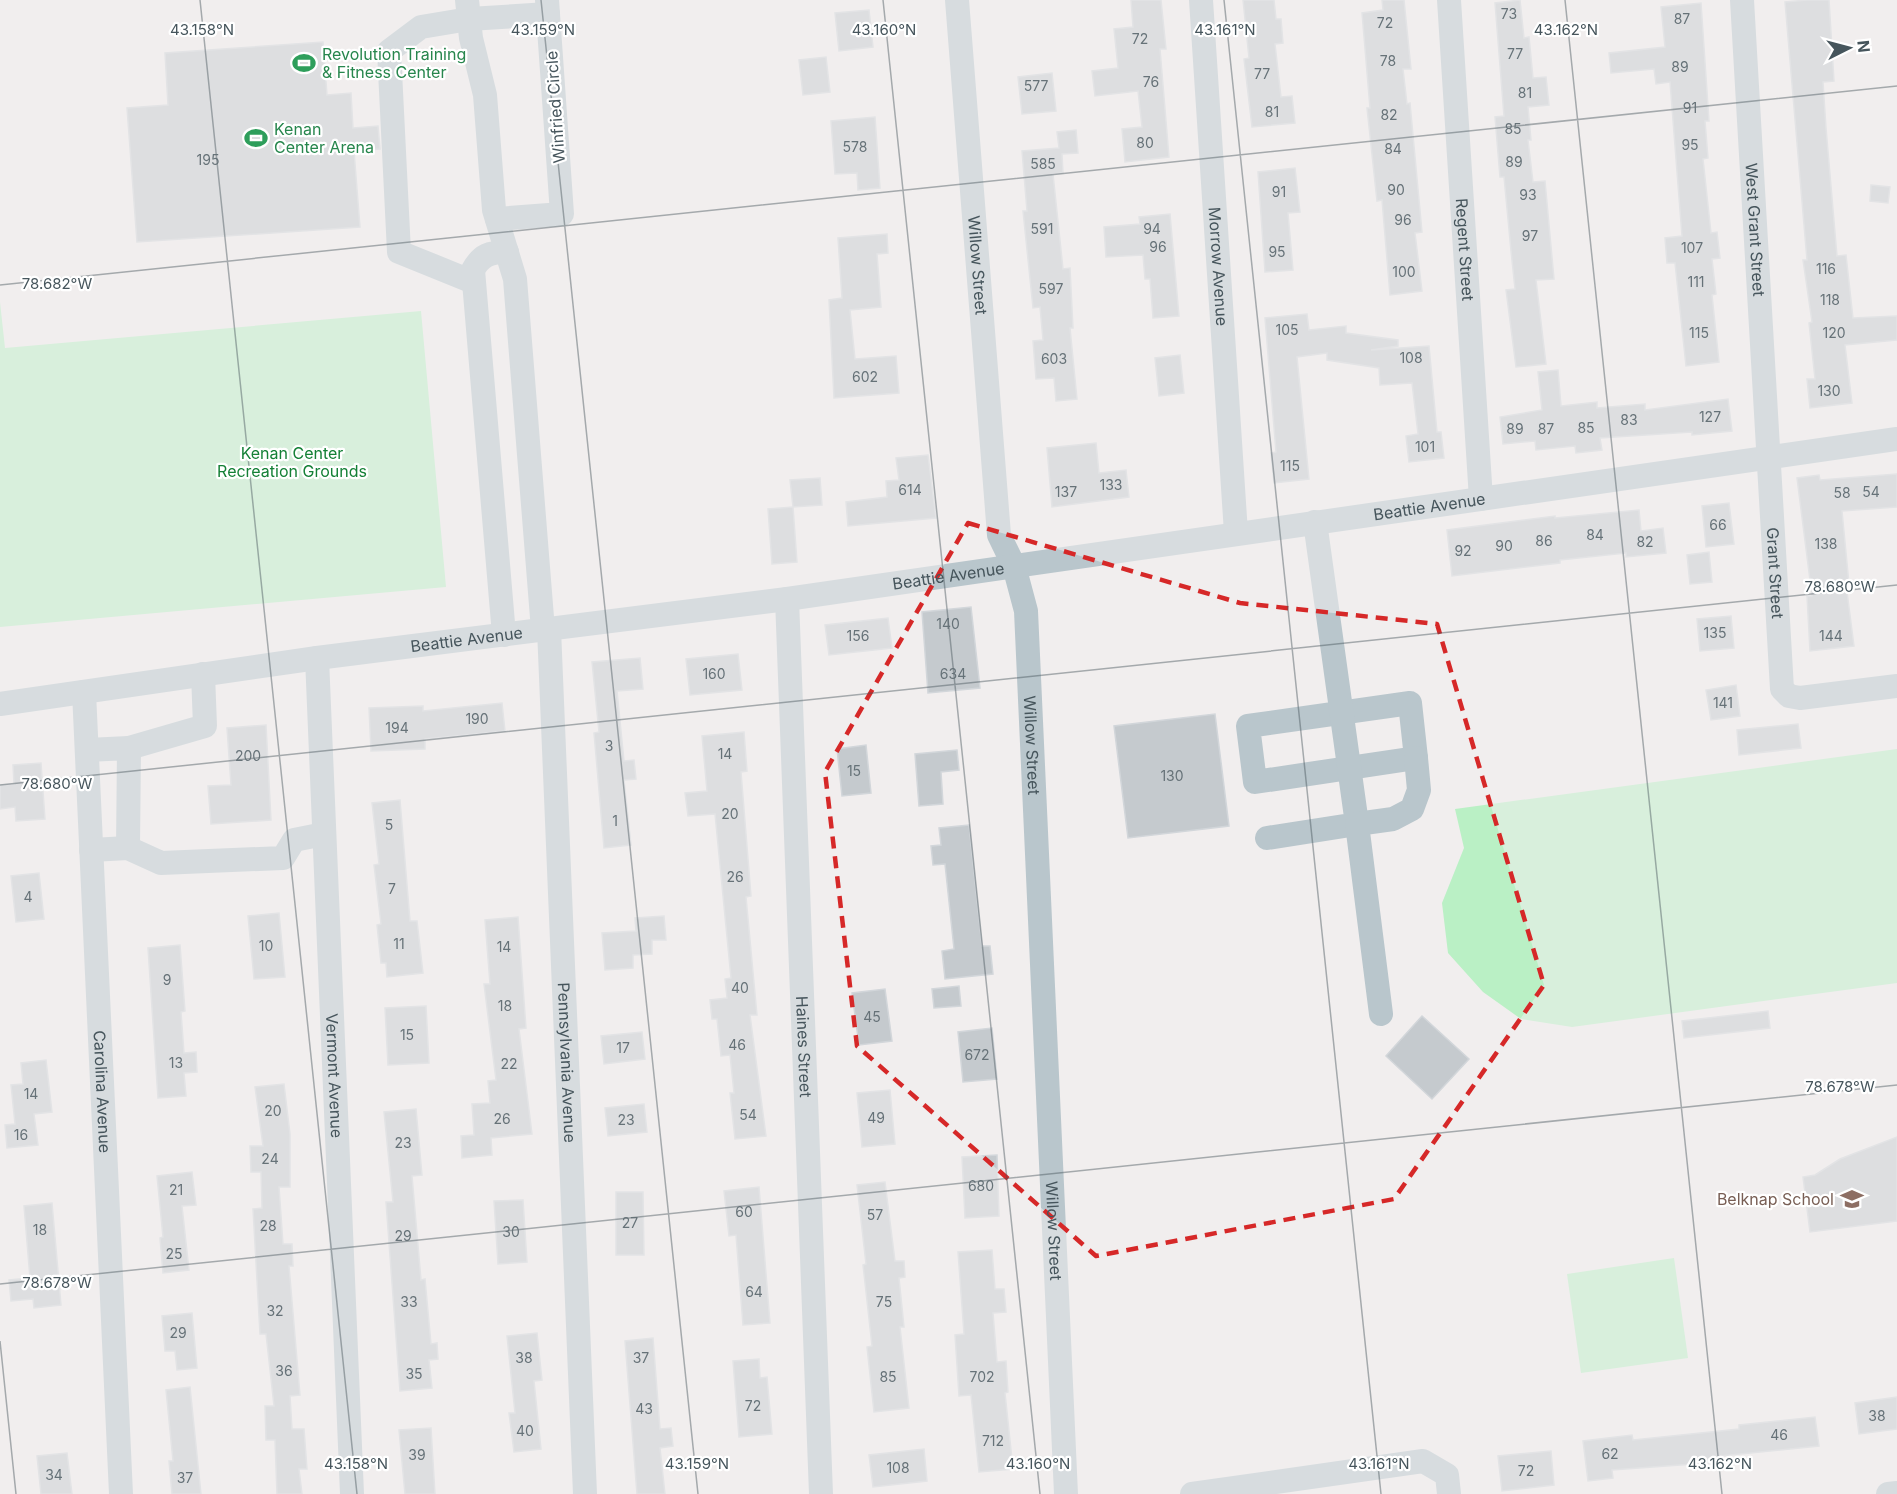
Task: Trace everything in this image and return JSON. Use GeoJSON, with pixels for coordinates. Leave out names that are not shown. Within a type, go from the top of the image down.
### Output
{"type":"FeatureCollection","features":[{"type":"Feature","properties":{"kind":"street","name":"Willow Street"},"geometry":{"type":"LineString","coordinates":[[957,0],[999,535],[1014,566],[1026,611],[1066,1494]]}},
{"type":"Feature","properties":{"kind":"street","name":"Morrow Avenue"},"geometry":{"type":"LineString","coordinates":[[1201,0],[1236,533]]}},
{"type":"Feature","properties":{"kind":"street","name":"Regent Street"},"geometry":{"type":"LineString","coordinates":[[1449,0],[1481,499]]}},
{"type":"Feature","properties":{"kind":"street","name":"West Grant Street"},"geometry":{"type":"LineString","coordinates":[[1742,0],[1770,458]]}},
{"type":"Feature","properties":{"kind":"street"},"geometry":{"type":"LineString","coordinates":[[473,282],[399,252],[390,51],[421,27],[468,9],[548,7]]}},
{"type":"Feature","properties":{"kind":"street","name":"Winfried Circle"},"geometry":{"type":"LineString","coordinates":[[497,219],[562,213],[548,7]]}},
{"type":"Feature","properties":{"kind":"street","name":"Pennsylvania Avenue"},"geometry":{"type":"LineString","coordinates":[[468,9],[484,95],[497,219],[515,279],[546,630],[585,1494]]}},
{"type":"Feature","properties":{"kind":"street"},"geometry":{"type":"LineString","coordinates":[[504,635],[472,270],[479,258],[492,252],[507,252]]}},
{"type":"Feature","properties":{"kind":"street","name":"Beattie Avenue"},"geometry":{"type":"LineString","coordinates":[[0,704],[317,658],[787,599],[1897,439]]}},
{"type":"Feature","properties":{"kind":"street","name":"Grant Street"},"geometry":{"type":"LineString","coordinates":[[1770,458],[1782,690],[1789,696],[1800,698],[1897,686]]}},
{"type":"Feature","properties":{"kind":"street"},"geometry":{"type":"LineString","coordinates":[[1315,522],[1381,1014]]}},
{"type":"Feature","properties":{"kind":"street","name":"Haines Street"},"geometry":{"type":"LineString","coordinates":[[787,599],[821,1494]]}},
{"type":"Feature","properties":{"kind":"street","name":"Vermont Avenue"},"geometry":{"type":"LineString","coordinates":[[317,658],[352,1494]]}},
{"type":"Feature","properties":{"kind":"street"},"geometry":{"type":"LineString","coordinates":[[87,750],[129,748],[205,726],[203,674]]}},
{"type":"Feature","properties":{"kind":"street","name":"Carolina Avenue"},"geometry":{"type":"LineString","coordinates":[[84,692],[121,1494]]}},
{"type":"Feature","properties":{"kind":"street"},"geometry":{"type":"LineString","coordinates":[[1267,838],[1393,819],[1413,809],[1419,790],[1416,758],[1410,703],[1248,726],[1256,782],[1416,758]]}},
{"type":"Feature","properties":{"kind":"street"},"geometry":{"type":"LineString","coordinates":[[128,848],[129,748]]}},
{"type":"Feature","properties":{"kind":"street"},"geometry":{"type":"LineString","coordinates":[[91,850],[128,848],[161,863],[283,858],[294,840],[324,834]]}},
{"type":"Feature","properties":{"kind":"street"},"geometry":{"type":"LineString","coordinates":[[1192,1494],[1423,1461],[1447,1475],[1449,1494]]}},
{"type":"Feature","properties":{"kind":"street"},"geometry":{"type":"LineString","coordinates":[[1888,1494],[1897,1493]]}},
{"type":"Feature","properties":{"kind":"highlighted area"},"geometry":{"type":"Polygon","coordinates":[[[968,523],[1240,603],[1437,624],[1544,985],[1394,1199],[1096,1256],[857,1046],[825,772],[968,523]]]}},
{"type":"Feature","properties":{"kind":"green space","name":"Kenan Center Recreation Grounds"},"geometry":{"type":"Polygon","coordinates":[[[0,302],[5,348],[421,311],[446,587],[0,627],[0,302]]]}},
{"type":"Feature","properties":{"kind":"green space"},"geometry":{"type":"Polygon","coordinates":[[[1897,749],[1897,983],[1572,1027],[1521,1019],[1483,992],[1448,953],[1442,903],[1464,848],[1455,809],[1897,749]]]}},
{"type":"Feature","properties":{"kind":"green space"},"geometry":{"type":"Polygon","coordinates":[[[1674,1258],[1688,1358],[1581,1373],[1567,1274],[1674,1258]]]}},
{"type":"Feature","properties":{"kind":"building"},"geometry":{"type":"Polygon","coordinates":[[[1131,0],[1161,0],[1166,49],[1160,49],[1169,157],[1125,162],[1122,129],[1142,127],[1138,91],[1095,96],[1092,71],[1118,68],[1114,29],[1133,27],[1131,0]]]}},
{"type":"Feature","properties":{"kind":"building"},"geometry":{"type":"Polygon","coordinates":[[[1243,0],[1274,0],[1276,19],[1281,19],[1283,43],[1275,44],[1281,97],[1292,96],[1295,123],[1252,127],[1244,59],[1249,58],[1243,0]]]}},
{"type":"Feature","properties":{"kind":"building"},"geometry":{"type":"Polygon","coordinates":[[[1382,0],[1404,0],[1411,69],[1403,69],[1407,104],[1410,103],[1422,232],[1415,233],[1422,291],[1390,295],[1382,200],[1377,201],[1367,108],[1370,108],[1362,13],[1383,10],[1382,0]]]}},
{"type":"Feature","properties":{"kind":"building"},"geometry":{"type":"Polygon","coordinates":[[[1520,0],[1524,38],[1529,37],[1533,78],[1546,77],[1549,105],[1528,107],[1531,140],[1528,140],[1533,182],[1545,181],[1554,279],[1536,280],[1546,364],[1516,367],[1506,290],[1515,289],[1504,177],[1500,177],[1495,117],[1504,116],[1495,3],[1520,0]]]}},
{"type":"Feature","properties":{"kind":"building"},"geometry":{"type":"Polygon","coordinates":[[[1829,0],[1834,81],[1823,82],[1826,128],[1837,256],[1846,255],[1853,318],[1897,316],[1897,340],[1845,345],[1852,403],[1810,408],[1807,379],[1815,379],[1809,323],[1812,322],[1803,260],[1807,260],[1785,2],[1829,0]]]}},
{"type":"Feature","properties":{"kind":"building"},"geometry":{"type":"Polygon","coordinates":[[[1701,3],[1709,121],[1705,121],[1708,158],[1703,159],[1711,233],[1717,232],[1720,258],[1712,259],[1716,294],[1712,295],[1719,362],[1686,366],[1675,263],[1667,263],[1665,238],[1682,236],[1670,82],[1656,84],[1654,69],[1611,73],[1609,53],[1665,47],[1661,7],[1701,3]]]}},
{"type":"Feature","properties":{"kind":"building"},"geometry":{"type":"Polygon","coordinates":[[[869,10],[873,47],[839,51],[835,13],[869,10]]]}},
{"type":"Feature","properties":{"kind":"building","name":"Kenan Center Arena"},"geometry":{"type":"Polygon","coordinates":[[[323,42],[327,95],[351,93],[353,128],[378,126],[380,149],[354,151],[360,227],[137,242],[127,108],[168,105],[165,53],[323,42]]]}},
{"type":"Feature","properties":{"kind":"building"},"geometry":{"type":"Polygon","coordinates":[[[826,57],[830,92],[803,95],[799,60],[826,57]]]}},
{"type":"Feature","properties":{"kind":"building"},"geometry":{"type":"Polygon","coordinates":[[[1052,73],[1056,111],[1022,114],[1018,77],[1052,73]]]}},
{"type":"Feature","properties":{"kind":"building"},"geometry":{"type":"Polygon","coordinates":[[[875,117],[880,188],[858,190],[857,173],[835,174],[831,121],[875,117]]]}},
{"type":"Feature","properties":{"kind":"building"},"geometry":{"type":"Polygon","coordinates":[[[1076,130],[1078,153],[1062,154],[1063,173],[1053,174],[1063,269],[1070,268],[1073,328],[1070,328],[1077,399],[1056,401],[1054,378],[1036,379],[1033,341],[1043,340],[1040,307],[1033,308],[1023,211],[1027,211],[1022,151],[1059,148],[1057,132],[1076,130]]]}},
{"type":"Feature","properties":{"kind":"building"},"geometry":{"type":"Polygon","coordinates":[[[1295,168],[1300,212],[1288,213],[1293,270],[1265,272],[1258,172],[1295,168]]]}},
{"type":"Feature","properties":{"kind":"building"},"geometry":{"type":"Polygon","coordinates":[[[1871,185],[1890,187],[1888,203],[1870,201],[1871,185]]]}},
{"type":"Feature","properties":{"kind":"building"},"geometry":{"type":"Polygon","coordinates":[[[1170,214],[1179,316],[1153,318],[1150,279],[1145,279],[1143,255],[1106,257],[1104,227],[1140,224],[1139,217],[1170,214]]]}},
{"type":"Feature","properties":{"kind":"building"},"geometry":{"type":"Polygon","coordinates":[[[887,234],[888,253],[877,254],[881,307],[850,310],[855,359],[896,356],[899,393],[834,398],[829,300],[842,298],[838,238],[887,234]]]}},
{"type":"Feature","properties":{"kind":"building"},"geometry":{"type":"Polygon","coordinates":[[[1307,314],[1309,330],[1346,326],[1346,333],[1398,340],[1398,346],[1371,350],[1429,346],[1437,432],[1441,432],[1444,458],[1409,462],[1406,436],[1418,434],[1412,383],[1380,385],[1379,368],[1327,360],[1327,353],[1297,357],[1309,479],[1274,483],[1271,453],[1276,452],[1265,318],[1307,314]]]}},
{"type":"Feature","properties":{"kind":"building"},"geometry":{"type":"Polygon","coordinates":[[[1180,355],[1184,393],[1159,396],[1155,358],[1180,355]]]}},
{"type":"Feature","properties":{"kind":"building"},"geometry":{"type":"Polygon","coordinates":[[[1558,370],[1561,406],[1597,402],[1597,408],[1645,404],[1645,410],[1728,399],[1732,431],[1692,435],[1692,432],[1600,438],[1602,450],[1576,453],[1575,446],[1536,450],[1535,441],[1503,444],[1500,417],[1542,410],[1538,372],[1558,370]]]}},
{"type":"Feature","properties":{"kind":"building"},"geometry":{"type":"Polygon","coordinates":[[[1096,443],[1099,473],[1126,470],[1129,497],[1052,507],[1047,448],[1096,443]]]}},
{"type":"Feature","properties":{"kind":"building"},"geometry":{"type":"Polygon","coordinates":[[[928,455],[936,518],[848,526],[846,502],[887,497],[886,481],[899,480],[896,458],[928,455]]]}},
{"type":"Feature","properties":{"kind":"building"},"geometry":{"type":"Polygon","coordinates":[[[1897,474],[1897,507],[1842,511],[1849,584],[1846,584],[1854,646],[1810,651],[1807,596],[1812,596],[1797,478],[1819,475],[1820,480],[1897,474]]]}},
{"type":"Feature","properties":{"kind":"building"},"geometry":{"type":"Polygon","coordinates":[[[820,478],[822,505],[793,507],[790,480],[820,478]]]}},
{"type":"Feature","properties":{"kind":"building"},"geometry":{"type":"Polygon","coordinates":[[[1729,503],[1734,544],[1706,547],[1702,506],[1729,503]]]}},
{"type":"Feature","properties":{"kind":"building"},"geometry":{"type":"Polygon","coordinates":[[[793,507],[797,562],[772,564],[768,509],[793,507]]]}},
{"type":"Feature","properties":{"kind":"building"},"geometry":{"type":"Polygon","coordinates":[[[1639,510],[1641,531],[1663,528],[1666,553],[1626,557],[1626,553],[1560,560],[1560,563],[1452,576],[1447,530],[1555,516],[1555,518],[1639,510]]]}},
{"type":"Feature","properties":{"kind":"building"},"geometry":{"type":"Polygon","coordinates":[[[1709,552],[1712,582],[1690,584],[1687,555],[1709,552]]]}},
{"type":"Feature","properties":{"kind":"building"},"geometry":{"type":"Polygon","coordinates":[[[971,607],[980,688],[928,693],[922,612],[971,607]]]}},
{"type":"Feature","properties":{"kind":"building"},"geometry":{"type":"Polygon","coordinates":[[[1731,616],[1734,648],[1700,651],[1697,619],[1731,616]]]}},
{"type":"Feature","properties":{"kind":"building"},"geometry":{"type":"Polygon","coordinates":[[[888,618],[892,648],[829,655],[825,625],[888,618]]]}},
{"type":"Feature","properties":{"kind":"building"},"geometry":{"type":"Polygon","coordinates":[[[738,654],[742,690],[690,695],[686,659],[738,654]]]}},
{"type":"Feature","properties":{"kind":"building"},"geometry":{"type":"Polygon","coordinates":[[[640,658],[643,689],[617,691],[624,761],[634,760],[636,779],[624,780],[631,845],[604,848],[594,733],[599,732],[592,662],[640,658]]]}},
{"type":"Feature","properties":{"kind":"building"},"geometry":{"type":"Polygon","coordinates":[[[1736,685],[1740,716],[1711,720],[1706,690],[1736,685]]]}},
{"type":"Feature","properties":{"kind":"building"},"geometry":{"type":"Polygon","coordinates":[[[502,703],[505,731],[425,739],[425,749],[371,751],[369,708],[423,706],[423,711],[502,703]]]}},
{"type":"Feature","properties":{"kind":"building"},"geometry":{"type":"Polygon","coordinates":[[[1215,714],[1229,826],[1128,838],[1114,726],[1215,714]]]}},
{"type":"Feature","properties":{"kind":"building"},"geometry":{"type":"Polygon","coordinates":[[[1798,724],[1801,748],[1739,755],[1737,730],[1798,724]]]}},
{"type":"Feature","properties":{"kind":"building"},"geometry":{"type":"Polygon","coordinates":[[[266,725],[271,820],[211,824],[208,786],[231,785],[227,728],[266,725]]]}},
{"type":"Feature","properties":{"kind":"building"},"geometry":{"type":"Polygon","coordinates":[[[744,732],[747,771],[741,772],[751,896],[746,897],[757,1015],[750,1015],[766,1136],[735,1139],[730,1093],[734,1093],[730,1055],[721,1056],[717,1019],[712,1019],[710,1000],[727,998],[725,979],[731,978],[715,814],[688,816],[685,793],[707,791],[702,736],[744,732]]]}},
{"type":"Feature","properties":{"kind":"building"},"geometry":{"type":"Polygon","coordinates":[[[866,745],[871,793],[842,796],[837,749],[866,745]]]}},
{"type":"Feature","properties":{"kind":"building"},"geometry":{"type":"Polygon","coordinates":[[[957,750],[959,770],[941,772],[943,804],[919,806],[915,754],[957,750]]]}},
{"type":"Feature","properties":{"kind":"building"},"geometry":{"type":"Polygon","coordinates":[[[41,763],[45,819],[16,821],[15,807],[0,809],[0,785],[14,784],[13,765],[41,763]]]}},
{"type":"Feature","properties":{"kind":"building"},"geometry":{"type":"Polygon","coordinates":[[[400,800],[410,921],[417,921],[423,973],[387,977],[386,963],[381,963],[377,925],[381,924],[374,865],[379,864],[372,803],[400,800]]]}},
{"type":"Feature","properties":{"kind":"building"},"geometry":{"type":"Polygon","coordinates":[[[969,825],[982,946],[990,946],[993,974],[945,979],[942,951],[954,949],[945,864],[933,865],[931,846],[941,845],[939,828],[969,825]]]}},
{"type":"Feature","properties":{"kind":"building"},"geometry":{"type":"Polygon","coordinates":[[[39,873],[44,919],[16,922],[11,876],[39,873]]]}},
{"type":"Feature","properties":{"kind":"building"},"geometry":{"type":"Polygon","coordinates":[[[279,913],[285,977],[254,979],[248,916],[279,913]]]}},
{"type":"Feature","properties":{"kind":"building"},"geometry":{"type":"Polygon","coordinates":[[[664,916],[666,940],[652,940],[652,954],[633,955],[633,968],[605,970],[602,933],[636,931],[635,918],[664,916]]]}},
{"type":"Feature","properties":{"kind":"building"},"geometry":{"type":"Polygon","coordinates":[[[518,917],[526,1028],[519,1029],[532,1134],[491,1138],[492,1155],[462,1158],[461,1136],[474,1135],[472,1104],[490,1103],[488,1081],[496,1080],[484,984],[490,984],[485,920],[518,917]]]}},
{"type":"Feature","properties":{"kind":"building"},"geometry":{"type":"Polygon","coordinates":[[[180,945],[185,1011],[181,1012],[184,1053],[196,1052],[197,1072],[184,1073],[186,1096],[158,1098],[148,948],[180,945]]]}},
{"type":"Feature","properties":{"kind":"building"},"geometry":{"type":"Polygon","coordinates":[[[959,986],[961,1006],[934,1008],[932,989],[959,986]]]}},
{"type":"Feature","properties":{"kind":"building"},"geometry":{"type":"Polygon","coordinates":[[[885,989],[892,1041],[859,1045],[852,993],[885,989]]]}},
{"type":"Feature","properties":{"kind":"building"},"geometry":{"type":"Polygon","coordinates":[[[426,1006],[429,1063],[388,1065],[385,1008],[426,1006]]]}},
{"type":"Feature","properties":{"kind":"building"},"geometry":{"type":"Polygon","coordinates":[[[1768,1011],[1770,1028],[1684,1038],[1682,1021],[1768,1011]]]}},
{"type":"Feature","properties":{"kind":"building"},"geometry":{"type":"Polygon","coordinates":[[[1422,1016],[1469,1059],[1432,1099],[1386,1056],[1422,1016]]]}},
{"type":"Feature","properties":{"kind":"building"},"geometry":{"type":"Polygon","coordinates":[[[992,1028],[997,1079],[963,1082],[958,1032],[992,1028]]]}},
{"type":"Feature","properties":{"kind":"building"},"geometry":{"type":"Polygon","coordinates":[[[642,1032],[645,1059],[604,1064],[601,1036],[642,1032]]]}},
{"type":"Feature","properties":{"kind":"building"},"geometry":{"type":"Polygon","coordinates":[[[46,1060],[52,1112],[34,1114],[38,1145],[7,1148],[5,1125],[15,1124],[11,1085],[23,1084],[21,1063],[46,1060]]]}},
{"type":"Feature","properties":{"kind":"building"},"geometry":{"type":"Polygon","coordinates":[[[284,1084],[290,1134],[290,1187],[279,1187],[283,1244],[292,1244],[293,1266],[289,1266],[300,1395],[290,1396],[292,1429],[304,1429],[307,1469],[299,1469],[302,1494],[277,1494],[275,1440],[266,1440],[265,1406],[274,1406],[266,1334],[260,1334],[253,1209],[262,1208],[261,1172],[251,1172],[250,1146],[263,1146],[255,1087],[284,1084]]]}},
{"type":"Feature","properties":{"kind":"building"},"geometry":{"type":"Polygon","coordinates":[[[890,1090],[895,1144],[862,1147],[857,1093],[890,1090]]]}},
{"type":"Feature","properties":{"kind":"building"},"geometry":{"type":"Polygon","coordinates":[[[644,1104],[647,1132],[608,1136],[605,1108],[644,1104]]]}},
{"type":"Feature","properties":{"kind":"building"},"geometry":{"type":"Polygon","coordinates":[[[416,1109],[422,1175],[412,1176],[421,1280],[425,1279],[431,1344],[437,1343],[438,1359],[429,1360],[432,1388],[400,1391],[386,1202],[393,1202],[384,1112],[416,1109]]]}},
{"type":"Feature","properties":{"kind":"building","name":"Belknap School"},"geometry":{"type":"Polygon","coordinates":[[[1897,1137],[1897,1221],[1810,1232],[1803,1177],[1815,1175],[1840,1159],[1897,1137]]]}},
{"type":"Feature","properties":{"kind":"building"},"geometry":{"type":"Polygon","coordinates":[[[997,1155],[999,1216],[965,1218],[962,1157],[997,1155]]]}},
{"type":"Feature","properties":{"kind":"building"},"geometry":{"type":"Polygon","coordinates":[[[192,1172],[196,1205],[182,1206],[189,1270],[163,1273],[160,1238],[163,1237],[157,1176],[192,1172]]]}},
{"type":"Feature","properties":{"kind":"building"},"geometry":{"type":"Polygon","coordinates":[[[885,1182],[895,1261],[904,1261],[905,1277],[899,1278],[904,1327],[900,1327],[909,1408],[874,1412],[867,1347],[872,1346],[863,1265],[866,1264],[857,1185],[885,1182]]]}},
{"type":"Feature","properties":{"kind":"building"},"geometry":{"type":"Polygon","coordinates":[[[759,1187],[770,1323],[743,1325],[736,1235],[729,1236],[724,1191],[759,1187]]]}},
{"type":"Feature","properties":{"kind":"building"},"geometry":{"type":"Polygon","coordinates":[[[616,1192],[643,1192],[644,1255],[616,1255],[616,1192]]]}},
{"type":"Feature","properties":{"kind":"building"},"geometry":{"type":"Polygon","coordinates":[[[523,1200],[527,1262],[498,1264],[494,1201],[523,1200]]]}},
{"type":"Feature","properties":{"kind":"building"},"geometry":{"type":"Polygon","coordinates":[[[52,1203],[61,1305],[34,1308],[33,1299],[11,1301],[9,1280],[30,1278],[24,1206],[52,1203]]]}},
{"type":"Feature","properties":{"kind":"building"},"geometry":{"type":"Polygon","coordinates":[[[992,1250],[995,1289],[1004,1289],[1006,1312],[993,1313],[997,1362],[1006,1361],[1008,1392],[1005,1393],[1013,1469],[979,1472],[971,1395],[959,1396],[955,1335],[964,1334],[958,1252],[992,1250]]]}},
{"type":"Feature","properties":{"kind":"building"},"geometry":{"type":"Polygon","coordinates":[[[192,1313],[197,1368],[177,1370],[175,1351],[165,1351],[162,1316],[192,1313]]]}},
{"type":"Feature","properties":{"kind":"building"},"geometry":{"type":"Polygon","coordinates":[[[537,1333],[542,1380],[534,1381],[541,1449],[514,1452],[509,1413],[515,1413],[507,1336],[537,1333]]]}},
{"type":"Feature","properties":{"kind":"building"},"geometry":{"type":"Polygon","coordinates":[[[653,1338],[660,1429],[671,1428],[673,1446],[660,1448],[665,1494],[637,1494],[625,1341],[653,1338]]]}},
{"type":"Feature","properties":{"kind":"building"},"geometry":{"type":"Polygon","coordinates":[[[759,1359],[760,1378],[767,1377],[772,1434],[739,1437],[733,1361],[759,1359]]]}},
{"type":"Feature","properties":{"kind":"building"},"geometry":{"type":"Polygon","coordinates":[[[190,1387],[201,1494],[172,1494],[169,1461],[173,1461],[166,1390],[190,1387]]]}},
{"type":"Feature","properties":{"kind":"building"},"geometry":{"type":"Polygon","coordinates":[[[1897,1397],[1897,1429],[1859,1434],[1855,1403],[1897,1397]]]}},
{"type":"Feature","properties":{"kind":"building"},"geometry":{"type":"Polygon","coordinates":[[[1815,1417],[1819,1446],[1721,1456],[1721,1462],[1612,1470],[1613,1478],[1588,1481],[1583,1441],[1632,1435],[1633,1440],[1739,1429],[1739,1425],[1815,1417]]]}},
{"type":"Feature","properties":{"kind":"building"},"geometry":{"type":"Polygon","coordinates":[[[431,1428],[435,1494],[405,1494],[399,1430],[431,1428]]]}},
{"type":"Feature","properties":{"kind":"building"},"geometry":{"type":"Polygon","coordinates":[[[924,1449],[927,1481],[873,1487],[869,1455],[924,1449]]]}},
{"type":"Feature","properties":{"kind":"building"},"geometry":{"type":"Polygon","coordinates":[[[1551,1451],[1554,1485],[1502,1491],[1498,1456],[1551,1451]]]}},
{"type":"Feature","properties":{"kind":"building"},"geometry":{"type":"Polygon","coordinates":[[[67,1453],[72,1494],[41,1494],[37,1456],[67,1453]]]}},
{"type":"Feature","properties":{"kind":"place","name":"Revolution Training & Fitness Center"},"geometry":{"type":"Point","coordinates":[304,63]}},
{"type":"Feature","properties":{"kind":"place","name":"Kenan Center Arena"},"geometry":{"type":"Point","coordinates":[256,138]}},
{"type":"Feature","properties":{"kind":"place","name":"Belknap School"},"geometry":{"type":"Point","coordinates":[1852,1199]}}]}
